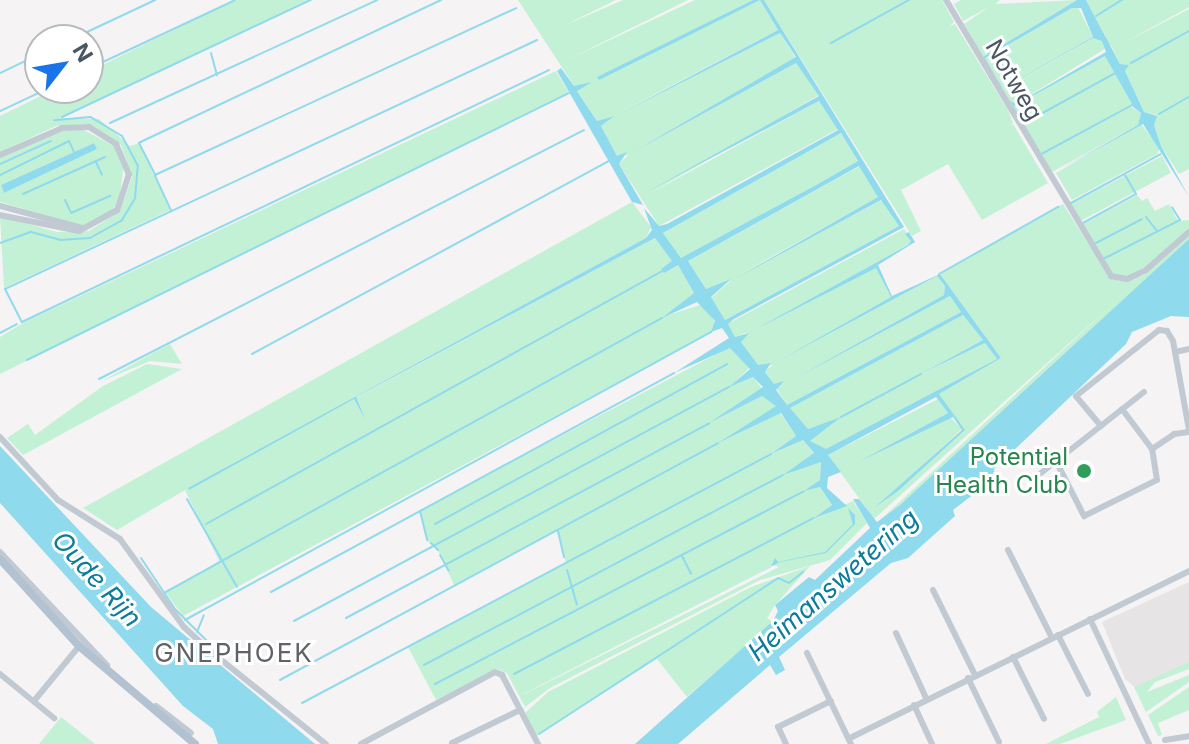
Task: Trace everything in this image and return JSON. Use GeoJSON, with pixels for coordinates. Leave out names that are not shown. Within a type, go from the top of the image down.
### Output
{"type":"FeatureCollection","features":[{"type":"Feature","properties":{"kind":"main road"},"geometry":{"type":"LineString","coordinates":[[0,559],[81,644],[195,744]]}},
{"type":"Feature","properties":{"kind":"street","name":"Notweg"},"geometry":{"type":"LineString","coordinates":[[946,0],[1111,276],[1127,279],[1146,270],[1189,232]]}},
{"type":"Feature","properties":{"kind":"street"},"geometry":{"type":"LineString","coordinates":[[0,155],[70,126],[89,127],[110,138],[128,166],[126,195],[111,217],[85,229],[57,230],[0,215]]}},
{"type":"Feature","properties":{"kind":"street"},"geometry":{"type":"LineString","coordinates":[[0,206],[85,229]]}},
{"type":"Feature","properties":{"kind":"street"},"geometry":{"type":"LineString","coordinates":[[1101,426],[1076,396],[1154,333],[1167,331],[1175,352],[1189,431],[1174,434],[1152,449]]}},
{"type":"Feature","properties":{"kind":"street"},"geometry":{"type":"LineString","coordinates":[[1175,352],[1189,349]]}},
{"type":"Feature","properties":{"kind":"street"},"geometry":{"type":"LineString","coordinates":[[1041,473],[1144,392]]}},
{"type":"Feature","properties":{"kind":"street"},"geometry":{"type":"LineString","coordinates":[[1056,461],[1084,516],[1157,480],[1152,449],[1122,409]]}},
{"type":"Feature","properties":{"kind":"street"},"geometry":{"type":"LineString","coordinates":[[0,437],[58,500],[120,539],[184,627],[326,744]]}},
{"type":"Feature","properties":{"kind":"street"},"geometry":{"type":"LineString","coordinates":[[1008,550],[1088,694]]}},
{"type":"Feature","properties":{"kind":"street"},"geometry":{"type":"LineString","coordinates":[[0,552],[22,581]]}},
{"type":"Feature","properties":{"kind":"street"},"geometry":{"type":"LineString","coordinates":[[807,653],[852,740],[926,698],[1189,571]]}},
{"type":"Feature","properties":{"kind":"street"},"geometry":{"type":"LineString","coordinates":[[933,590],[999,742]]}},
{"type":"Feature","properties":{"kind":"street"},"geometry":{"type":"LineString","coordinates":[[1090,619],[1143,743]]}},
{"type":"Feature","properties":{"kind":"street"},"geometry":{"type":"LineString","coordinates":[[896,633],[926,698]]}},
{"type":"Feature","properties":{"kind":"street"},"geometry":{"type":"LineString","coordinates":[[34,701],[81,644]]}},
{"type":"Feature","properties":{"kind":"street"},"geometry":{"type":"LineString","coordinates":[[1013,657],[1044,719]]}},
{"type":"Feature","properties":{"kind":"street"},"geometry":{"type":"LineString","coordinates":[[361,744],[495,672],[502,675],[538,744]]}},
{"type":"Feature","properties":{"kind":"street"},"geometry":{"type":"LineString","coordinates":[[0,674],[54,718]]}},
{"type":"Feature","properties":{"kind":"street"},"geometry":{"type":"LineString","coordinates":[[786,744],[778,727],[831,701]]}},
{"type":"Feature","properties":{"kind":"street"},"geometry":{"type":"LineString","coordinates":[[148,703],[191,733]]}},
{"type":"Feature","properties":{"kind":"street"},"geometry":{"type":"LineString","coordinates":[[914,705],[932,744]]}},
{"type":"Feature","properties":{"kind":"street"},"geometry":{"type":"LineString","coordinates":[[452,743],[520,710]]}},
{"type":"Feature","properties":{"kind":"street"},"geometry":{"type":"LineString","coordinates":[[1165,740],[1189,736]]}},
{"type":"Feature","properties":{"kind":"shaded area"},"geometry":{"type":"Polygon","coordinates":[[[1189,582],[1189,664],[1136,688],[1125,679],[1102,622],[1189,582]]]}},
{"type":"Feature","properties":{"kind":"green space"},"geometry":{"type":"Polygon","coordinates":[[[235,0],[311,0],[104,97],[104,64],[235,0]]]}},
{"type":"Feature","properties":{"kind":"green space"},"geometry":{"type":"Polygon","coordinates":[[[518,0],[616,0],[563,26],[623,0],[688,0],[567,60],[695,0],[753,0],[598,77],[760,0],[778,30],[619,113],[780,33],[797,60],[633,152],[796,63],[819,95],[647,195],[819,101],[838,129],[659,226],[619,164],[628,155],[617,156],[601,126],[613,116],[597,121],[518,0]]]}},
{"type":"Feature","properties":{"kind":"green space"},"geometry":{"type":"Polygon","coordinates":[[[764,0],[942,0],[954,22],[949,27],[955,24],[1008,110],[1013,123],[1008,126],[1013,124],[1048,183],[982,220],[948,164],[901,190],[921,231],[912,236],[764,0]]]}},
{"type":"Feature","properties":{"kind":"green space"},"geometry":{"type":"Polygon","coordinates":[[[961,0],[1000,0],[995,4],[1077,0],[983,57],[964,24],[989,7],[963,21],[954,4],[961,0]]]}},
{"type":"Feature","properties":{"kind":"green space"},"geometry":{"type":"Polygon","coordinates":[[[1086,0],[1189,0],[1189,7],[1122,44],[1189,9],[1189,169],[1179,174],[1161,146],[1154,125],[1156,115],[1144,112],[1125,71],[1128,65],[1120,64],[1111,45],[1016,104],[1010,102],[985,58],[1077,5],[1093,37],[1010,86],[1093,38],[1106,37],[1086,0]]]}},
{"type":"Feature","properties":{"kind":"green space"},"geometry":{"type":"Polygon","coordinates":[[[1105,55],[1132,104],[1041,154],[1014,105],[1105,55]]]}},
{"type":"Feature","properties":{"kind":"green space"},"geometry":{"type":"Polygon","coordinates":[[[556,71],[569,93],[0,374],[0,337],[23,323],[556,71]]]}},
{"type":"Feature","properties":{"kind":"green space"},"geometry":{"type":"Polygon","coordinates":[[[24,104],[89,104],[59,118],[99,119],[130,146],[139,143],[170,210],[4,288],[0,216],[57,232],[89,231],[120,211],[132,177],[121,145],[89,124],[56,126],[0,152],[0,116],[24,104]]]}},
{"type":"Feature","properties":{"kind":"green space"},"geometry":{"type":"Polygon","coordinates":[[[1130,106],[1141,113],[1138,125],[1050,173],[1042,155],[1130,106]]]}},
{"type":"Feature","properties":{"kind":"green space"},"geometry":{"type":"Polygon","coordinates":[[[1141,124],[1160,148],[1157,154],[1072,200],[1056,173],[1141,124]]]}},
{"type":"Feature","properties":{"kind":"green space"},"geometry":{"type":"Polygon","coordinates":[[[82,129],[114,146],[124,163],[119,202],[106,216],[82,226],[0,202],[0,157],[61,131],[82,129]],[[94,143],[1,185],[4,193],[97,149],[94,143]]]}},
{"type":"Feature","properties":{"kind":"green space"},"geometry":{"type":"Polygon","coordinates":[[[841,133],[858,161],[722,238],[681,258],[663,233],[841,133]]]}},
{"type":"Feature","properties":{"kind":"green space"},"geometry":{"type":"Polygon","coordinates":[[[1162,156],[1171,173],[1080,221],[1071,204],[1162,156]]]}},
{"type":"Feature","properties":{"kind":"green space"},"geometry":{"type":"Polygon","coordinates":[[[860,166],[879,197],[735,277],[882,200],[899,226],[725,320],[711,298],[731,280],[706,289],[688,261],[860,166]]]}},
{"type":"Feature","properties":{"kind":"green space"},"geometry":{"type":"Polygon","coordinates":[[[1137,195],[1142,201],[1147,198],[1155,211],[1169,204],[1178,221],[1189,220],[1189,230],[1158,260],[1126,278],[1112,275],[1082,225],[1137,195]]]}},
{"type":"Feature","properties":{"kind":"green space"},"geometry":{"type":"Polygon","coordinates":[[[632,202],[651,227],[646,238],[342,404],[354,399],[366,421],[355,398],[655,238],[673,261],[662,269],[678,265],[694,293],[668,315],[703,304],[716,324],[711,332],[183,616],[166,593],[219,561],[185,490],[117,530],[83,508],[632,202]]]}},
{"type":"Feature","properties":{"kind":"green space"},"geometry":{"type":"Polygon","coordinates":[[[1063,204],[1109,276],[1120,281],[1145,275],[874,519],[828,455],[938,399],[948,413],[858,462],[950,417],[962,429],[875,509],[964,431],[939,394],[1001,358],[940,274],[1063,204]]]}},
{"type":"Feature","properties":{"kind":"green space"},"geometry":{"type":"Polygon","coordinates":[[[904,229],[912,241],[908,245],[754,330],[876,267],[891,297],[776,362],[937,276],[945,286],[944,295],[790,381],[950,296],[961,312],[787,405],[765,371],[773,365],[758,366],[741,342],[748,332],[735,337],[727,324],[904,229]]]}},
{"type":"Feature","properties":{"kind":"green space"},"geometry":{"type":"Polygon","coordinates":[[[1189,233],[1189,239],[1107,318],[877,523],[1189,233]]]}},
{"type":"Feature","properties":{"kind":"green space"},"geometry":{"type":"Polygon","coordinates":[[[963,315],[983,340],[922,374],[985,343],[997,359],[826,450],[810,441],[838,419],[808,429],[789,408],[963,315]]]}},
{"type":"Feature","properties":{"kind":"green space"},"geometry":{"type":"Polygon","coordinates":[[[170,344],[182,364],[150,361],[100,382],[170,344]]]}},
{"type":"Feature","properties":{"kind":"green space"},"geometry":{"type":"Polygon","coordinates":[[[730,347],[750,367],[732,385],[753,377],[763,390],[719,418],[762,396],[777,406],[725,440],[780,413],[796,436],[772,454],[803,440],[814,454],[790,472],[821,462],[820,480],[808,490],[820,487],[832,505],[820,516],[853,501],[867,523],[830,560],[760,580],[550,688],[525,707],[507,673],[497,669],[436,700],[408,647],[566,563],[557,530],[454,585],[438,550],[426,540],[420,510],[730,347]],[[774,565],[522,695],[779,567],[774,565]]]}},
{"type":"Feature","properties":{"kind":"green space"},"geometry":{"type":"Polygon","coordinates":[[[147,364],[182,369],[23,455],[7,438],[28,424],[35,435],[103,386],[147,364]]]}},
{"type":"Feature","properties":{"kind":"green space"},"geometry":{"type":"Polygon","coordinates":[[[810,566],[775,605],[767,618],[773,622],[687,697],[657,659],[536,736],[525,713],[548,692],[751,587],[810,566]]]}},
{"type":"Feature","properties":{"kind":"green space"},"geometry":{"type":"Polygon","coordinates":[[[1189,662],[1189,669],[1155,682],[1147,692],[1189,675],[1189,682],[1146,712],[1134,687],[1189,662]]]}},
{"type":"Feature","properties":{"kind":"green space"},"geometry":{"type":"Polygon","coordinates":[[[1189,687],[1189,710],[1158,723],[1162,735],[1158,736],[1148,715],[1189,687]]]}},
{"type":"Feature","properties":{"kind":"green space"},"geometry":{"type":"Polygon","coordinates":[[[1116,697],[1126,720],[1060,744],[1046,744],[1099,717],[1097,712],[1116,697]]]}},
{"type":"Feature","properties":{"kind":"green space"},"geometry":{"type":"Polygon","coordinates":[[[61,717],[95,744],[39,744],[61,717]]]}},
{"type":"Feature","properties":{"kind":"water"},"geometry":{"type":"Polygon","coordinates":[[[753,0],[760,0],[599,80],[597,77],[753,0]]]}},
{"type":"Feature","properties":{"kind":"water"},"geometry":{"type":"Polygon","coordinates":[[[760,0],[764,0],[904,227],[734,319],[728,324],[735,337],[749,333],[741,342],[758,365],[771,363],[765,372],[774,384],[784,381],[776,390],[787,405],[961,312],[950,296],[790,381],[944,295],[945,286],[937,276],[776,362],[891,297],[876,268],[754,330],[908,245],[911,241],[905,234],[909,232],[915,242],[878,265],[892,296],[940,274],[1001,358],[939,394],[965,430],[898,491],[874,508],[962,430],[953,417],[858,462],[948,413],[936,397],[828,455],[841,472],[828,477],[827,488],[847,506],[814,518],[832,505],[820,487],[804,491],[820,480],[821,462],[783,475],[814,453],[803,440],[771,454],[796,436],[781,413],[718,443],[776,406],[762,396],[709,423],[763,387],[753,377],[729,387],[750,369],[730,348],[674,373],[729,338],[722,328],[711,332],[715,321],[697,302],[662,318],[694,293],[678,265],[664,273],[661,269],[672,261],[655,238],[356,397],[366,421],[354,399],[189,490],[188,488],[646,238],[652,230],[644,208],[659,226],[667,224],[838,130],[819,101],[645,193],[819,96],[796,63],[633,152],[796,57],[780,33],[619,114],[778,30],[760,0]],[[841,133],[663,233],[681,258],[816,185],[858,161],[841,133]],[[859,166],[688,261],[706,289],[731,279],[711,297],[725,320],[899,226],[881,200],[736,278],[878,197],[859,166]],[[963,315],[790,408],[808,429],[841,417],[810,441],[826,449],[997,359],[985,343],[921,374],[983,340],[963,315]]]}},
{"type":"Feature","properties":{"kind":"water"},"geometry":{"type":"Polygon","coordinates":[[[1077,0],[1086,0],[1120,64],[1129,65],[1125,71],[1144,112],[1157,116],[1154,125],[1161,146],[1189,197],[1143,124],[1057,171],[1138,125],[1141,113],[1132,106],[1042,155],[1010,101],[1016,104],[1106,52],[1102,41],[1093,38],[1007,86],[1093,37],[1081,8],[1072,8],[985,58],[1007,96],[983,57],[1077,0]],[[1105,56],[1014,106],[1041,153],[1132,104],[1105,56]]]}},
{"type":"Feature","properties":{"kind":"water"},"geometry":{"type":"Polygon","coordinates":[[[561,68],[574,86],[592,82],[577,91],[597,121],[614,116],[601,126],[617,156],[627,152],[619,164],[643,205],[632,202],[557,71],[561,68]]]}},
{"type":"Feature","properties":{"kind":"water"},"geometry":{"type":"Polygon","coordinates":[[[94,143],[97,149],[4,193],[1,185],[94,143]]]}},
{"type":"Feature","properties":{"kind":"water","name":"Heimanswetering"},"geometry":{"type":"Polygon","coordinates":[[[1189,239],[1189,317],[1171,316],[1132,332],[1126,344],[994,469],[995,478],[953,510],[955,516],[908,558],[891,563],[779,657],[785,670],[776,675],[770,665],[678,744],[635,744],[773,621],[778,611],[775,605],[809,577],[815,580],[870,528],[853,499],[859,499],[877,522],[900,505],[1189,239]]]}},
{"type":"Feature","properties":{"kind":"water","name":"Oude Rijn"},"geometry":{"type":"Polygon","coordinates":[[[0,446],[151,607],[315,744],[218,744],[213,729],[183,706],[0,503],[0,446]]]}},
{"type":"Feature","properties":{"kind":"water"},"geometry":{"type":"Polygon","coordinates":[[[848,508],[855,515],[855,524],[826,553],[780,562],[771,567],[775,558],[778,562],[825,552],[853,524],[848,508]]]}},
{"type":"Feature","properties":{"kind":"waterway"},"geometry":{"type":"LineString","coordinates":[[104,24],[155,0]]}},
{"type":"Feature","properties":{"kind":"waterway"},"geometry":{"type":"LineString","coordinates":[[104,61],[235,0]]}},
{"type":"Feature","properties":{"kind":"waterway"},"geometry":{"type":"LineString","coordinates":[[62,117],[311,0]]}},
{"type":"Feature","properties":{"kind":"waterway"},"geometry":{"type":"LineString","coordinates":[[110,123],[377,0]]}},
{"type":"Feature","properties":{"kind":"waterway"},"geometry":{"type":"LineString","coordinates":[[441,0],[139,143],[155,175],[516,8]]}},
{"type":"Feature","properties":{"kind":"waterway"},"geometry":{"type":"LineString","coordinates":[[831,43],[909,0]]}},
{"type":"Feature","properties":{"kind":"waterway"},"geometry":{"type":"LineString","coordinates":[[1096,16],[1122,0]]}},
{"type":"Feature","properties":{"kind":"waterway"},"geometry":{"type":"LineString","coordinates":[[1131,63],[1189,31]]}},
{"type":"Feature","properties":{"kind":"waterway"},"geometry":{"type":"LineString","coordinates":[[537,40],[5,289],[22,322],[549,70]]}},
{"type":"Feature","properties":{"kind":"waterway"},"geometry":{"type":"LineString","coordinates":[[211,53],[217,75]]}},
{"type":"Feature","properties":{"kind":"waterway"},"geometry":{"type":"LineString","coordinates":[[0,73],[24,62]]}},
{"type":"Feature","properties":{"kind":"waterway"},"geometry":{"type":"LineString","coordinates":[[1028,121],[1117,72]]}},
{"type":"Feature","properties":{"kind":"waterway"},"geometry":{"type":"LineString","coordinates":[[27,360],[569,93]]}},
{"type":"Feature","properties":{"kind":"waterway"},"geometry":{"type":"LineString","coordinates":[[1159,114],[1189,97]]}},
{"type":"Feature","properties":{"kind":"waterway"},"geometry":{"type":"LineString","coordinates":[[0,111],[24,100]]}},
{"type":"Feature","properties":{"kind":"waterway"},"geometry":{"type":"LineString","coordinates":[[0,243],[31,232],[60,240],[90,238],[122,220],[135,198],[138,166],[122,136],[90,117],[54,120]]}},
{"type":"Feature","properties":{"kind":"waterway"},"geometry":{"type":"LineString","coordinates":[[99,379],[584,130]]}},
{"type":"Feature","properties":{"kind":"waterway"},"geometry":{"type":"LineString","coordinates":[[0,164],[51,141]]}},
{"type":"Feature","properties":{"kind":"waterway"},"geometry":{"type":"LineString","coordinates":[[0,175],[69,141],[74,152]]}},
{"type":"Feature","properties":{"kind":"waterway"},"geometry":{"type":"LineString","coordinates":[[1071,203],[1161,154]]}},
{"type":"Feature","properties":{"kind":"waterway"},"geometry":{"type":"LineString","coordinates":[[23,194],[105,157]]}},
{"type":"Feature","properties":{"kind":"waterway"},"geometry":{"type":"LineString","coordinates":[[252,354],[611,160]]}},
{"type":"Feature","properties":{"kind":"waterway"},"geometry":{"type":"LineString","coordinates":[[96,162],[102,175]]}},
{"type":"Feature","properties":{"kind":"waterway"},"geometry":{"type":"LineString","coordinates":[[1083,223],[1136,194],[1125,175]]}},
{"type":"Feature","properties":{"kind":"waterway"},"geometry":{"type":"LineString","coordinates":[[155,176],[171,210]]}},
{"type":"Feature","properties":{"kind":"waterway"},"geometry":{"type":"LineString","coordinates":[[65,200],[71,213],[110,196]]}},
{"type":"Feature","properties":{"kind":"waterway"},"geometry":{"type":"LineString","coordinates":[[939,274],[1058,207]]}},
{"type":"Feature","properties":{"kind":"waterway"},"geometry":{"type":"LineString","coordinates":[[1103,259],[1180,220],[1172,207]]}},
{"type":"Feature","properties":{"kind":"waterway"},"geometry":{"type":"LineString","coordinates":[[1146,217],[1157,231]]}},
{"type":"Feature","properties":{"kind":"waterway"},"geometry":{"type":"LineString","coordinates":[[1094,244],[1142,219]]}},
{"type":"Feature","properties":{"kind":"waterway"},"geometry":{"type":"LineString","coordinates":[[206,524],[662,271]]}},
{"type":"Feature","properties":{"kind":"waterway"},"geometry":{"type":"LineString","coordinates":[[164,593],[662,318]]}},
{"type":"Feature","properties":{"kind":"waterway"},"geometry":{"type":"LineString","coordinates":[[0,333],[17,324]]}},
{"type":"Feature","properties":{"kind":"waterway"},"geometry":{"type":"LineString","coordinates":[[185,620],[711,332]]}},
{"type":"Feature","properties":{"kind":"waterway"},"geometry":{"type":"LineString","coordinates":[[435,524],[727,364]]}},
{"type":"Feature","properties":{"kind":"waterway"},"geometry":{"type":"LineString","coordinates":[[271,592],[674,373]]}},
{"type":"Feature","properties":{"kind":"waterway"},"geometry":{"type":"LineString","coordinates":[[841,417],[921,374]]}},
{"type":"Feature","properties":{"kind":"waterway"},"geometry":{"type":"LineString","coordinates":[[294,621],[729,387]]}},
{"type":"Feature","properties":{"kind":"waterway"},"geometry":{"type":"LineString","coordinates":[[346,618],[709,423]]}},
{"type":"Feature","properties":{"kind":"waterway"},"geometry":{"type":"LineString","coordinates":[[280,680],[718,443]]}},
{"type":"Feature","properties":{"kind":"waterway"},"geometry":{"type":"LineString","coordinates":[[302,703],[771,454]]}},
{"type":"Feature","properties":{"kind":"waterway"},"geometry":{"type":"LineString","coordinates":[[424,665],[783,475]]}},
{"type":"Feature","properties":{"kind":"waterway"},"geometry":{"type":"LineString","coordinates":[[435,684],[804,491]]}},
{"type":"Feature","properties":{"kind":"waterway"},"geometry":{"type":"LineString","coordinates":[[187,499],[237,587]]}},
{"type":"Feature","properties":{"kind":"waterway"},"geometry":{"type":"LineString","coordinates":[[420,511],[427,540]]}},
{"type":"Feature","properties":{"kind":"waterway"},"geometry":{"type":"LineString","coordinates":[[514,674],[814,518]]}},
{"type":"Feature","properties":{"kind":"waterway"},"geometry":{"type":"LineString","coordinates":[[558,531],[564,557]]}},
{"type":"Feature","properties":{"kind":"waterway"},"geometry":{"type":"LineString","coordinates":[[431,543],[438,550]]}},
{"type":"Feature","properties":{"kind":"waterway"},"geometry":{"type":"LineString","coordinates":[[440,555],[449,571]]}},
{"type":"Feature","properties":{"kind":"waterway"},"geometry":{"type":"LineString","coordinates":[[682,556],[691,574]]}},
{"type":"Feature","properties":{"kind":"waterway"},"geometry":{"type":"LineString","coordinates":[[141,558],[175,609],[217,651]]}},
{"type":"Feature","properties":{"kind":"waterway"},"geometry":{"type":"LineString","coordinates":[[567,570],[577,605]]}},
{"type":"Feature","properties":{"kind":"waterway"},"geometry":{"type":"LineString","coordinates":[[539,734],[778,578],[789,583],[803,572]]}},
{"type":"Feature","properties":{"kind":"waterway"},"geometry":{"type":"LineString","coordinates":[[197,632],[204,615]]}},
{"type":"Feature","properties":{"kind":"place","name":"Potential Health Club"},"geometry":{"type":"Point","coordinates":[1084,471]}},
{"type":"Feature","properties":{"kind":"district","name":"GNEPHOEK"},"geometry":{"type":"Point","coordinates":[234,653]}}]}
